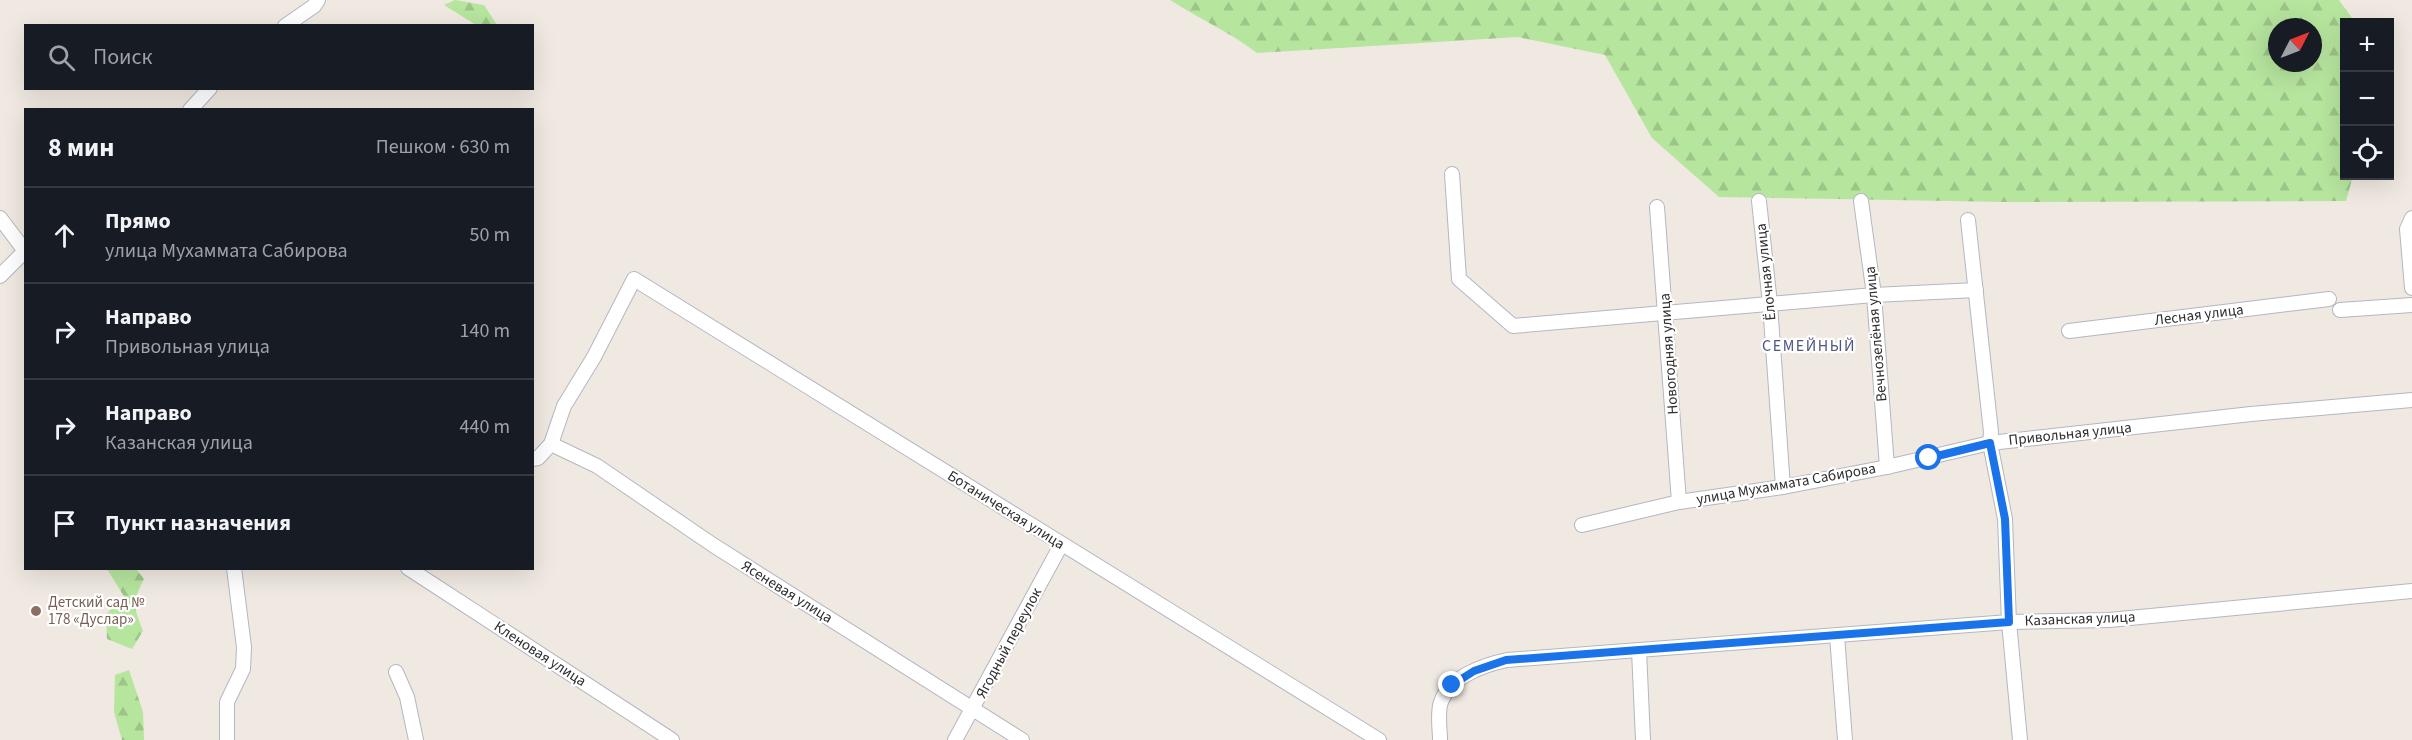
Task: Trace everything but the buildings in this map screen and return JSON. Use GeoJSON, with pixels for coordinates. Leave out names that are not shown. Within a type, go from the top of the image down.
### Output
{"type":"FeatureCollection","features":[{"type":"Feature","properties":{"kind":"street"},"geometry":{"type":"LineString","coordinates":[[288,24],[314,6],[318,0]]}},
{"type":"Feature","properties":{"kind":"street"},"geometry":{"type":"LineString","coordinates":[[192,108],[208,90]]}},
{"type":"Feature","properties":{"kind":"street"},"geometry":{"type":"LineString","coordinates":[[1452,174],[1459,279],[1513,326],[1874,295],[1976,290]]}},
{"type":"Feature","properties":{"kind":"street","name":"Ёлочная улица"},"geometry":{"type":"LineString","coordinates":[[1759,201],[1770,304],[1783,487]]}},
{"type":"Feature","properties":{"kind":"street","name":"Вечнозелёная улица"},"geometry":{"type":"LineString","coordinates":[[1861,201],[1874,295],[1887,467]]}},
{"type":"Feature","properties":{"kind":"street","name":"Новогодняя улица"},"geometry":{"type":"LineString","coordinates":[[1657,207],[1679,502]]}},
{"type":"Feature","properties":{"kind":"street"},"geometry":{"type":"LineString","coordinates":[[0,218],[24,250]]}},
{"type":"Feature","properties":{"kind":"street"},"geometry":{"type":"LineString","coordinates":[[1968,220],[1991,432],[1990,443]]}},
{"type":"Feature","properties":{"kind":"street"},"geometry":{"type":"LineString","coordinates":[[2410,224],[2412,288]]}},
{"type":"Feature","properties":{"kind":"street"},"geometry":{"type":"LineString","coordinates":[[0,276],[24,252]]}},
{"type":"Feature","properties":{"kind":"street","name":"Ботаническая улица"},"geometry":{"type":"LineString","coordinates":[[551,444],[564,406],[594,357],[634,279],[1379,740]]}},
{"type":"Feature","properties":{"kind":"street","name":"Лесная улица"},"geometry":{"type":"LineString","coordinates":[[2070,331],[2329,299]]}},
{"type":"Feature","properties":{"kind":"street"},"geometry":{"type":"LineString","coordinates":[[2340,310],[2412,304]]}},
{"type":"Feature","properties":{"kind":"street","name":"Привольная улица"},"geometry":{"type":"LineString","coordinates":[[2020,740],[2009,622],[2005,519],[1990,443],[2251,414],[2412,400]]}},
{"type":"Feature","properties":{"kind":"street","name":"улица Мухаммата Сабирова"},"geometry":{"type":"LineString","coordinates":[[1582,525],[1679,502],[1783,487],[1887,467],[1990,443]]}},
{"type":"Feature","properties":{"kind":"street"},"geometry":{"type":"LineString","coordinates":[[534,459],[538,458],[551,444]]}},
{"type":"Feature","properties":{"kind":"street","name":"Ясеневая улица"},"geometry":{"type":"LineString","coordinates":[[551,444],[597,466],[713,545],[1022,740]]}},
{"type":"Feature","properties":{"kind":"street","name":"Ягодный переулок"},"geometry":{"type":"LineString","coordinates":[[955,740],[1062,545]]}},
{"type":"Feature","properties":{"kind":"street"},"geometry":{"type":"LineString","coordinates":[[227,740],[227,702],[243,669],[244,647],[234,570]]}},
{"type":"Feature","properties":{"kind":"street","name":"Кленовая улица"},"geometry":{"type":"LineString","coordinates":[[411,570],[672,740]]}},
{"type":"Feature","properties":{"kind":"street","name":"Казанская улица"},"geometry":{"type":"LineString","coordinates":[[1440,740],[1441,703],[1452,685],[1474,671],[1506,660],[2009,622],[2109,620],[2412,591]]}},
{"type":"Feature","properties":{"kind":"street"},"geometry":{"type":"LineString","coordinates":[[1837,636],[1845,740]]}},
{"type":"Feature","properties":{"kind":"street"},"geometry":{"type":"LineString","coordinates":[[1639,650],[1644,740]]}},
{"type":"Feature","properties":{"kind":"street"},"geometry":{"type":"LineString","coordinates":[[396,672],[407,697],[416,740]]}},
{"type":"Feature","properties":{"kind":"green space"},"geometry":{"type":"Polygon","coordinates":[[[455,0],[484,5],[496,24],[474,24],[444,5],[455,0]]]}},
{"type":"Feature","properties":{"kind":"green space"},"geometry":{"type":"Polygon","coordinates":[[[1170,0],[2339,0],[2352,18],[2340,18],[2340,180],[2352,180],[2346,201],[2005,202],[1719,197],[1652,138],[1605,55],[1518,37],[1257,53],[1170,0]]]}},
{"type":"Feature","properties":{"kind":"green space"},"geometry":{"type":"Polygon","coordinates":[[[108,570],[137,570],[144,579],[135,605],[143,631],[132,649],[107,639],[106,614],[125,598],[108,570]]]}},
{"type":"Feature","properties":{"kind":"green space"},"geometry":{"type":"Polygon","coordinates":[[[129,670],[143,712],[144,740],[122,740],[114,712],[115,675],[129,670]]]}},
{"type":"Feature","properties":{"kind":"place","name":"Детский сад № 178 «Дуслар»"},"geometry":{"type":"Point","coordinates":[36,611]}},
{"type":"Feature","properties":{"kind":"district","name":"СЕМЕЙНЫЙ"},"geometry":{"type":"Point","coordinates":[1809,346]}},
{"type":"Feature","properties":{"kind":"route"},"geometry":{"type":"LineString","coordinates":[[1452,685],[1474,671],[1494,662],[1506,660],[2009,622],[2005,519],[1990,443],[1929,458]]}}]}
